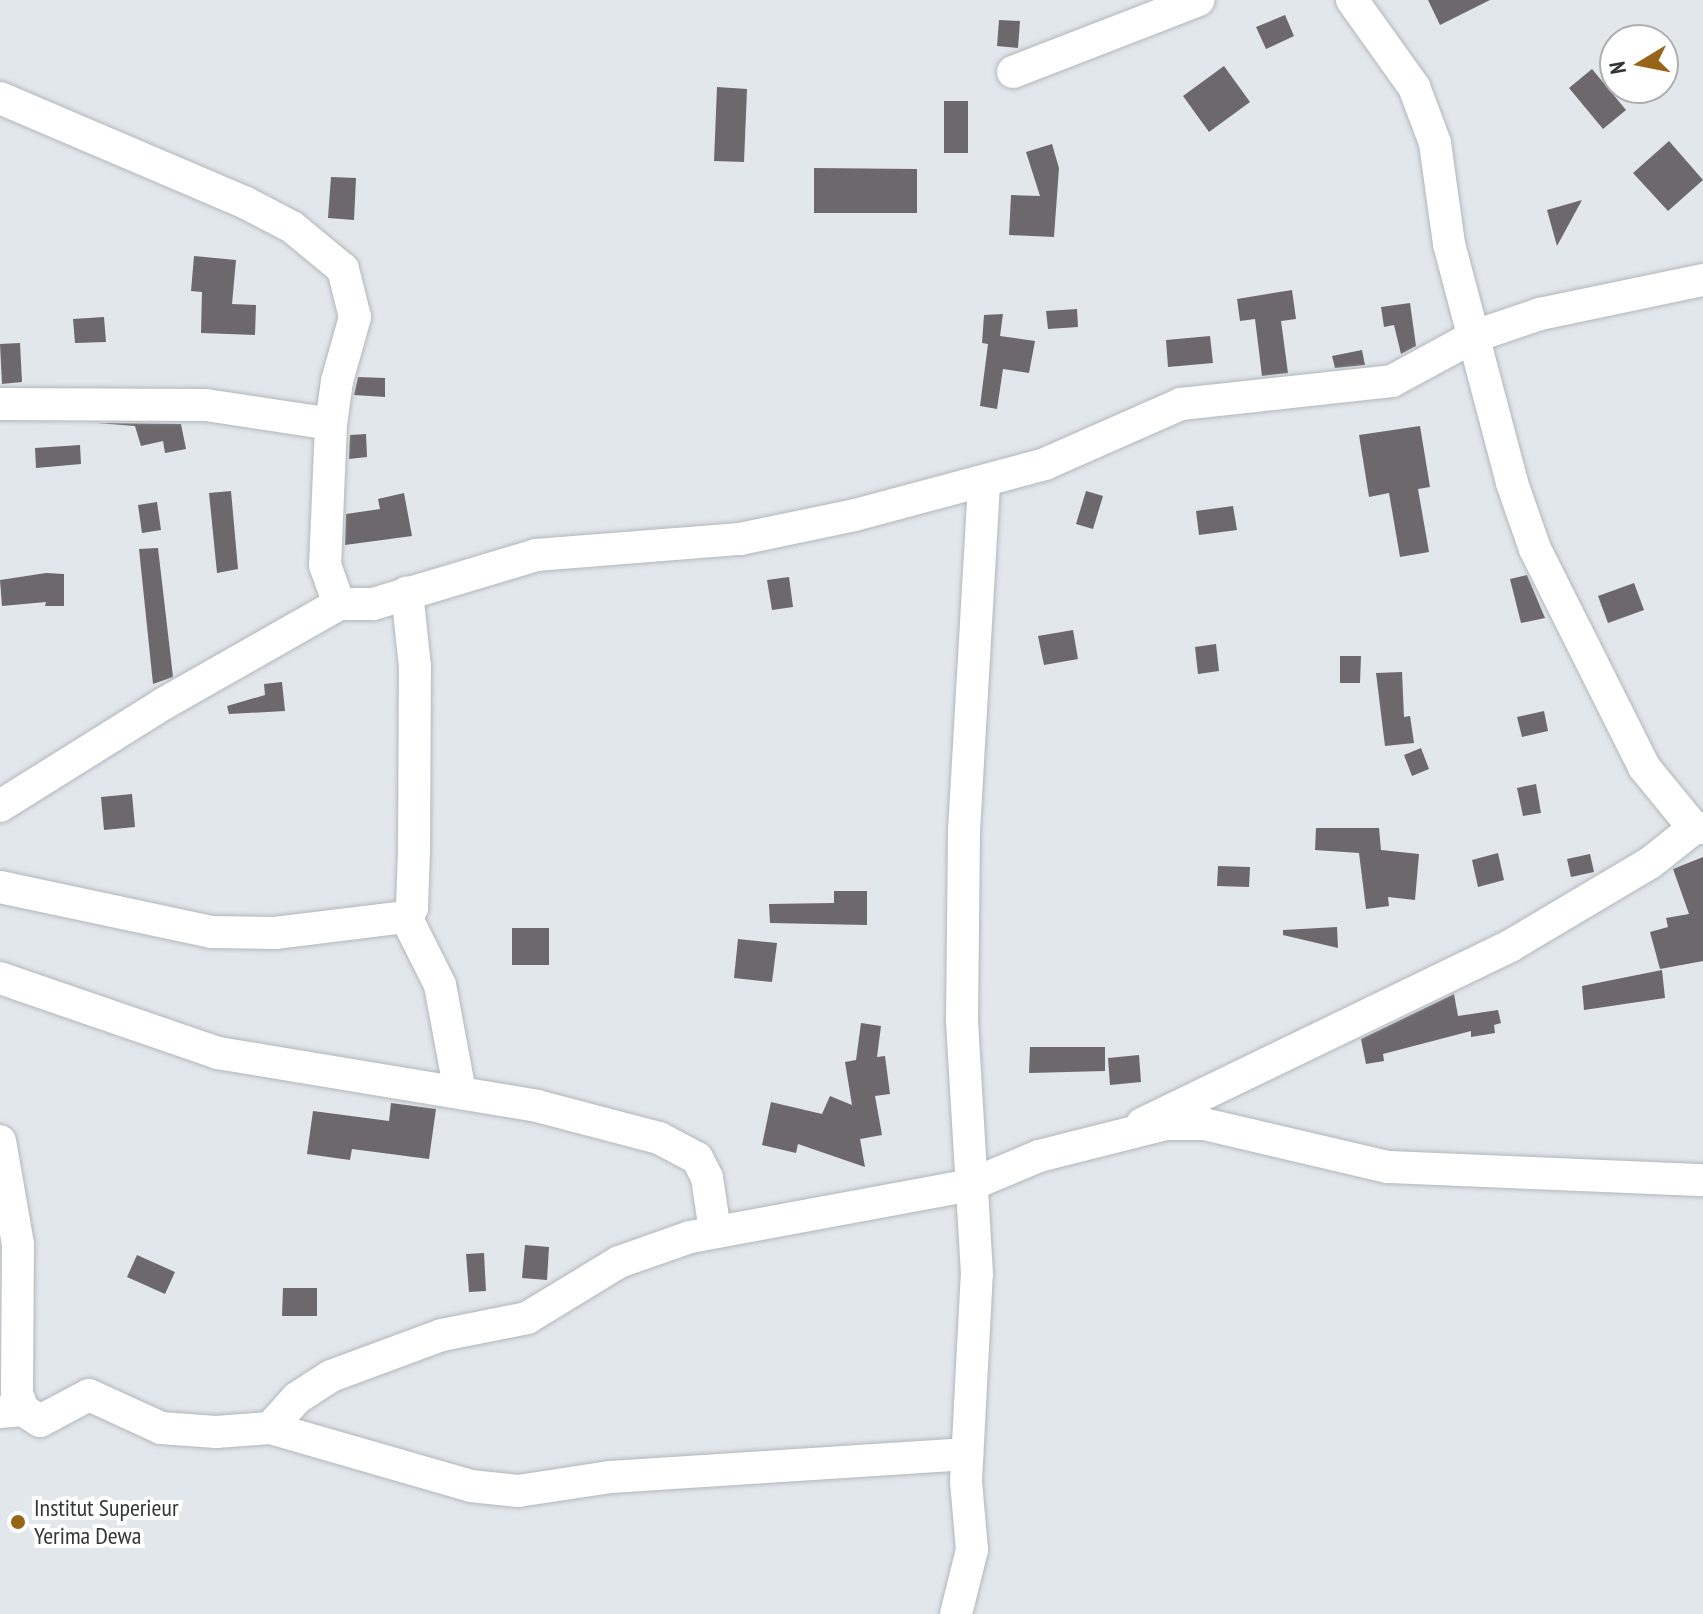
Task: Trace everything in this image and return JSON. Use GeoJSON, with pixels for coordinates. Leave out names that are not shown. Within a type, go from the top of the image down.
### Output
{"type":"FeatureCollection","features":[{"type":"Feature","properties":{"kind":"street"},"geometry":{"type":"LineString","coordinates":[[1013,72],[1199,0]]}},
{"type":"Feature","properties":{"kind":"street"},"geometry":{"type":"LineString","coordinates":[[1126,1134],[1171,1105],[1510,946],[1650,863],[1698,828],[1644,767],[1535,549],[1512,483],[1449,244],[1446,197],[1431,132],[1414,87],[1352,0]]}},
{"type":"Feature","properties":{"kind":"street"},"geometry":{"type":"LineString","coordinates":[[0,98],[246,203],[292,227],[343,269],[355,317],[337,381],[331,424],[325,565],[339,604]]}},
{"type":"Feature","properties":{"kind":"street"},"geometry":{"type":"LineString","coordinates":[[0,806],[163,704],[299,631],[339,604],[373,604],[536,555],[740,539],[984,484],[1045,464],[1181,404],[1392,381],[1475,336],[1540,314],[1703,280]]}},
{"type":"Feature","properties":{"kind":"street"},"geometry":{"type":"LineString","coordinates":[[0,404],[206,405],[331,424]]}},
{"type":"Feature","properties":{"kind":"street"},"geometry":{"type":"LineString","coordinates":[[956,1614],[972,1550],[967,1454],[977,1340],[962,1022],[964,831],[984,484]]}},
{"type":"Feature","properties":{"kind":"street"},"geometry":{"type":"LineString","coordinates":[[0,887],[212,932],[275,933],[406,917],[412,908],[415,682],[407,592]]}},
{"type":"Feature","properties":{"kind":"street"},"geometry":{"type":"LineString","coordinates":[[406,917],[440,985],[460,1092]]}},
{"type":"Feature","properties":{"kind":"street"},"geometry":{"type":"LineString","coordinates":[[0,978],[218,1053],[460,1092],[583,1118],[672,1144],[697,1158],[707,1178],[715,1231]]}},
{"type":"Feature","properties":{"kind":"street"},"geometry":{"type":"LineString","coordinates":[[270,1428],[297,1398],[331,1376],[442,1335],[527,1318],[619,1262],[715,1231],[970,1185],[1039,1156],[1126,1134],[1196,1123],[1388,1167],[1703,1180]]}},
{"type":"Feature","properties":{"kind":"street"},"geometry":{"type":"LineString","coordinates":[[0,1141],[18,1244],[16,1381],[11,1411],[40,1421],[89,1395],[161,1428],[216,1432],[270,1428],[471,1486],[518,1491],[611,1477],[967,1454]]}},
{"type":"Feature","properties":{"kind":"building"},"geometry":{"type":"Polygon","coordinates":[[[1428,0],[1490,0],[1440,25],[1428,0]]]}},
{"type":"Feature","properties":{"kind":"building"},"geometry":{"type":"Polygon","coordinates":[[[1285,15],[1294,36],[1266,49],[1256,27],[1285,15]]]}},
{"type":"Feature","properties":{"kind":"building"},"geometry":{"type":"Polygon","coordinates":[[[999,20],[1020,21],[1018,48],[997,46],[999,20]]]}},
{"type":"Feature","properties":{"kind":"building"},"geometry":{"type":"Polygon","coordinates":[[[1224,66],[1250,102],[1209,132],[1183,96],[1224,66]]]}},
{"type":"Feature","properties":{"kind":"building"},"geometry":{"type":"Polygon","coordinates":[[[1592,69],[1599,77],[1599,104],[1621,104],[1626,110],[1603,129],[1569,88],[1592,69]]]}},
{"type":"Feature","properties":{"kind":"building"},"geometry":{"type":"Polygon","coordinates":[[[717,87],[747,89],[744,162],[714,161],[717,87]]]}},
{"type":"Feature","properties":{"kind":"building"},"geometry":{"type":"Polygon","coordinates":[[[944,101],[968,101],[968,153],[944,153],[944,101]]]}},
{"type":"Feature","properties":{"kind":"building"},"geometry":{"type":"Polygon","coordinates":[[[1669,141],[1703,180],[1668,211],[1633,173],[1669,141]]]}},
{"type":"Feature","properties":{"kind":"building"},"geometry":{"type":"Polygon","coordinates":[[[1052,144],[1059,168],[1054,237],[1009,235],[1011,195],[1040,196],[1026,152],[1052,144]]]}},
{"type":"Feature","properties":{"kind":"building"},"geometry":{"type":"Polygon","coordinates":[[[814,168],[917,169],[917,213],[814,213],[814,168]]]}},
{"type":"Feature","properties":{"kind":"building"},"geometry":{"type":"Polygon","coordinates":[[[331,177],[356,178],[354,220],[328,218],[331,177]]]}},
{"type":"Feature","properties":{"kind":"building"},"geometry":{"type":"Polygon","coordinates":[[[1582,200],[1557,246],[1547,210],[1582,200]]]}},
{"type":"Feature","properties":{"kind":"building"},"geometry":{"type":"Polygon","coordinates":[[[194,256],[236,260],[232,304],[256,305],[255,335],[201,333],[202,292],[191,291],[194,256]]]}},
{"type":"Feature","properties":{"kind":"building"},"geometry":{"type":"Polygon","coordinates":[[[1292,290],[1296,319],[1281,321],[1288,373],[1262,376],[1255,319],[1240,321],[1237,299],[1292,290]]]}},
{"type":"Feature","properties":{"kind":"building"},"geometry":{"type":"Polygon","coordinates":[[[1410,303],[1416,346],[1401,354],[1394,325],[1384,327],[1381,307],[1410,303]]]}},
{"type":"Feature","properties":{"kind":"building"},"geometry":{"type":"Polygon","coordinates":[[[1077,309],[1078,327],[1048,329],[1046,311],[1077,309]]]}},
{"type":"Feature","properties":{"kind":"building"},"geometry":{"type":"Polygon","coordinates":[[[1003,314],[1000,336],[1035,341],[1029,373],[1003,369],[997,409],[980,406],[988,344],[982,343],[984,315],[1003,314]]]}},
{"type":"Feature","properties":{"kind":"building"},"geometry":{"type":"Polygon","coordinates":[[[104,317],[106,342],[75,343],[73,319],[104,317]]]}},
{"type":"Feature","properties":{"kind":"building"},"geometry":{"type":"Polygon","coordinates":[[[1210,336],[1213,363],[1168,367],[1166,340],[1210,336]]]}},
{"type":"Feature","properties":{"kind":"building"},"geometry":{"type":"Polygon","coordinates":[[[20,343],[22,382],[2,384],[0,344],[20,343]]]}},
{"type":"Feature","properties":{"kind":"building"},"geometry":{"type":"Polygon","coordinates":[[[1362,350],[1365,365],[1335,368],[1332,356],[1362,350]]]}},
{"type":"Feature","properties":{"kind":"building"},"geometry":{"type":"Polygon","coordinates":[[[358,377],[385,378],[385,397],[354,395],[358,377]]]}},
{"type":"Feature","properties":{"kind":"building"},"geometry":{"type":"Polygon","coordinates":[[[97,423],[181,424],[186,449],[165,453],[163,441],[141,446],[135,426],[97,423]]]}},
{"type":"Feature","properties":{"kind":"building"},"geometry":{"type":"Polygon","coordinates":[[[1420,426],[1430,487],[1418,489],[1429,552],[1400,557],[1389,493],[1369,497],[1359,435],[1420,426]]]}},
{"type":"Feature","properties":{"kind":"building"},"geometry":{"type":"Polygon","coordinates":[[[366,434],[367,457],[349,459],[350,435],[366,434]]]}},
{"type":"Feature","properties":{"kind":"building"},"geometry":{"type":"Polygon","coordinates":[[[80,445],[81,464],[36,468],[35,448],[80,445]]]}},
{"type":"Feature","properties":{"kind":"building"},"geometry":{"type":"Polygon","coordinates":[[[231,491],[238,569],[217,573],[209,493],[231,491]]]}},
{"type":"Feature","properties":{"kind":"building"},"geometry":{"type":"Polygon","coordinates":[[[1086,491],[1103,496],[1093,529],[1076,524],[1086,491]]]}},
{"type":"Feature","properties":{"kind":"building"},"geometry":{"type":"Polygon","coordinates":[[[404,493],[412,536],[345,545],[346,514],[380,509],[378,499],[404,493]]]}},
{"type":"Feature","properties":{"kind":"building"},"geometry":{"type":"Polygon","coordinates":[[[157,502],[161,530],[142,533],[138,505],[157,502]]]}},
{"type":"Feature","properties":{"kind":"building"},"geometry":{"type":"Polygon","coordinates":[[[1233,506],[1237,530],[1199,535],[1196,511],[1233,506]]]}},
{"type":"Feature","properties":{"kind":"building"},"geometry":{"type":"Polygon","coordinates":[[[158,548],[173,677],[153,684],[139,549],[158,548]]]}},
{"type":"Feature","properties":{"kind":"building"},"geometry":{"type":"Polygon","coordinates":[[[46,573],[64,574],[64,606],[45,606],[46,602],[2,606],[0,580],[46,573]]]}},
{"type":"Feature","properties":{"kind":"building"},"geometry":{"type":"Polygon","coordinates":[[[1527,575],[1545,618],[1521,623],[1510,579],[1527,575]]]}},
{"type":"Feature","properties":{"kind":"building"},"geometry":{"type":"Polygon","coordinates":[[[789,577],[793,607],[772,610],[767,580],[789,577]]]}},
{"type":"Feature","properties":{"kind":"building"},"geometry":{"type":"Polygon","coordinates":[[[1634,583],[1644,610],[1608,623],[1598,596],[1634,583]]]}},
{"type":"Feature","properties":{"kind":"building"},"geometry":{"type":"Polygon","coordinates":[[[1073,630],[1078,659],[1044,665],[1038,636],[1073,630]]]}},
{"type":"Feature","properties":{"kind":"building"},"geometry":{"type":"Polygon","coordinates":[[[1216,644],[1219,671],[1198,674],[1195,647],[1216,644]]]}},
{"type":"Feature","properties":{"kind":"building"},"geometry":{"type":"Polygon","coordinates":[[[1340,656],[1361,656],[1360,683],[1340,683],[1340,656]]]}},
{"type":"Feature","properties":{"kind":"building"},"geometry":{"type":"Polygon","coordinates":[[[1402,672],[1404,717],[1410,716],[1414,743],[1385,746],[1376,673],[1402,672]]]}},
{"type":"Feature","properties":{"kind":"building"},"geometry":{"type":"Polygon","coordinates":[[[282,682],[285,711],[229,714],[227,706],[265,695],[264,684],[282,682]]]}},
{"type":"Feature","properties":{"kind":"building"},"geometry":{"type":"Polygon","coordinates":[[[1544,711],[1548,731],[1522,737],[1517,717],[1544,711]]]}},
{"type":"Feature","properties":{"kind":"building"},"geometry":{"type":"Polygon","coordinates":[[[1421,748],[1429,769],[1412,776],[1404,755],[1421,748]]]}},
{"type":"Feature","properties":{"kind":"building"},"geometry":{"type":"Polygon","coordinates":[[[1536,784],[1541,813],[1523,816],[1517,788],[1536,784]]]}},
{"type":"Feature","properties":{"kind":"building"},"geometry":{"type":"Polygon","coordinates":[[[132,794],[135,827],[104,830],[101,797],[132,794]]]}},
{"type":"Feature","properties":{"kind":"building"},"geometry":{"type":"Polygon","coordinates":[[[1316,828],[1379,828],[1381,850],[1419,854],[1415,900],[1388,897],[1389,906],[1366,909],[1359,853],[1315,850],[1316,828]]]}},
{"type":"Feature","properties":{"kind":"building"},"geometry":{"type":"Polygon","coordinates":[[[1498,853],[1504,880],[1478,887],[1472,860],[1498,853]]]}},
{"type":"Feature","properties":{"kind":"building"},"geometry":{"type":"Polygon","coordinates":[[[1590,854],[1594,872],[1571,877],[1567,859],[1590,854]]]}},
{"type":"Feature","properties":{"kind":"building"},"geometry":{"type":"Polygon","coordinates":[[[1703,857],[1703,961],[1660,969],[1650,932],[1668,927],[1666,918],[1689,914],[1673,869],[1703,857]]]}},
{"type":"Feature","properties":{"kind":"building"},"geometry":{"type":"Polygon","coordinates":[[[1218,866],[1250,867],[1249,887],[1217,886],[1218,866]]]}},
{"type":"Feature","properties":{"kind":"building"},"geometry":{"type":"Polygon","coordinates":[[[834,891],[867,891],[867,925],[770,923],[769,904],[834,903],[834,891]]]}},
{"type":"Feature","properties":{"kind":"building"},"geometry":{"type":"Polygon","coordinates":[[[1337,927],[1338,948],[1283,935],[1283,930],[1337,927]]]}},
{"type":"Feature","properties":{"kind":"building"},"geometry":{"type":"Polygon","coordinates":[[[512,928],[549,928],[549,965],[512,965],[512,928]]]}},
{"type":"Feature","properties":{"kind":"building"},"geometry":{"type":"Polygon","coordinates":[[[738,939],[777,943],[772,982],[734,978],[738,939]]]}},
{"type":"Feature","properties":{"kind":"building"},"geometry":{"type":"Polygon","coordinates":[[[1662,970],[1665,998],[1584,1010],[1582,986],[1662,970]]]}},
{"type":"Feature","properties":{"kind":"building"},"geometry":{"type":"Polygon","coordinates":[[[1454,994],[1458,1016],[1498,1010],[1501,1023],[1494,1025],[1495,1033],[1471,1037],[1471,1031],[1383,1054],[1384,1061],[1366,1064],[1361,1039],[1454,994]]]}},
{"type":"Feature","properties":{"kind":"building"},"geometry":{"type":"Polygon","coordinates":[[[861,1023],[881,1026],[877,1057],[885,1056],[890,1094],[875,1096],[882,1135],[860,1139],[865,1167],[798,1144],[796,1153],[762,1145],[771,1102],[822,1114],[830,1096],[852,1105],[845,1062],[856,1060],[861,1023]]]}},
{"type":"Feature","properties":{"kind":"building"},"geometry":{"type":"Polygon","coordinates":[[[1030,1047],[1105,1047],[1105,1071],[1029,1073],[1030,1047]]]}},
{"type":"Feature","properties":{"kind":"building"},"geometry":{"type":"Polygon","coordinates":[[[1139,1055],[1141,1082],[1110,1085],[1108,1058],[1139,1055]]]}},
{"type":"Feature","properties":{"kind":"building"},"geometry":{"type":"Polygon","coordinates":[[[391,1103],[436,1109],[429,1159],[352,1149],[350,1160],[307,1154],[313,1111],[389,1121],[391,1103]]]}},
{"type":"Feature","properties":{"kind":"building"},"geometry":{"type":"Polygon","coordinates":[[[525,1245],[549,1247],[547,1280],[522,1278],[525,1245]]]}},
{"type":"Feature","properties":{"kind":"building"},"geometry":{"type":"Polygon","coordinates":[[[484,1253],[486,1291],[469,1292],[466,1254],[484,1253]]]}},
{"type":"Feature","properties":{"kind":"building"},"geometry":{"type":"Polygon","coordinates":[[[137,1255],[175,1272],[165,1294],[127,1277],[137,1255]]]}},
{"type":"Feature","properties":{"kind":"building"},"geometry":{"type":"Polygon","coordinates":[[[283,1288],[317,1288],[317,1316],[282,1316],[283,1288]]]}},
{"type":"Feature","properties":{"kind":"place","name":"Institut Superieur Yerima Dewa"},"geometry":{"type":"Point","coordinates":[18,1522]}}]}
